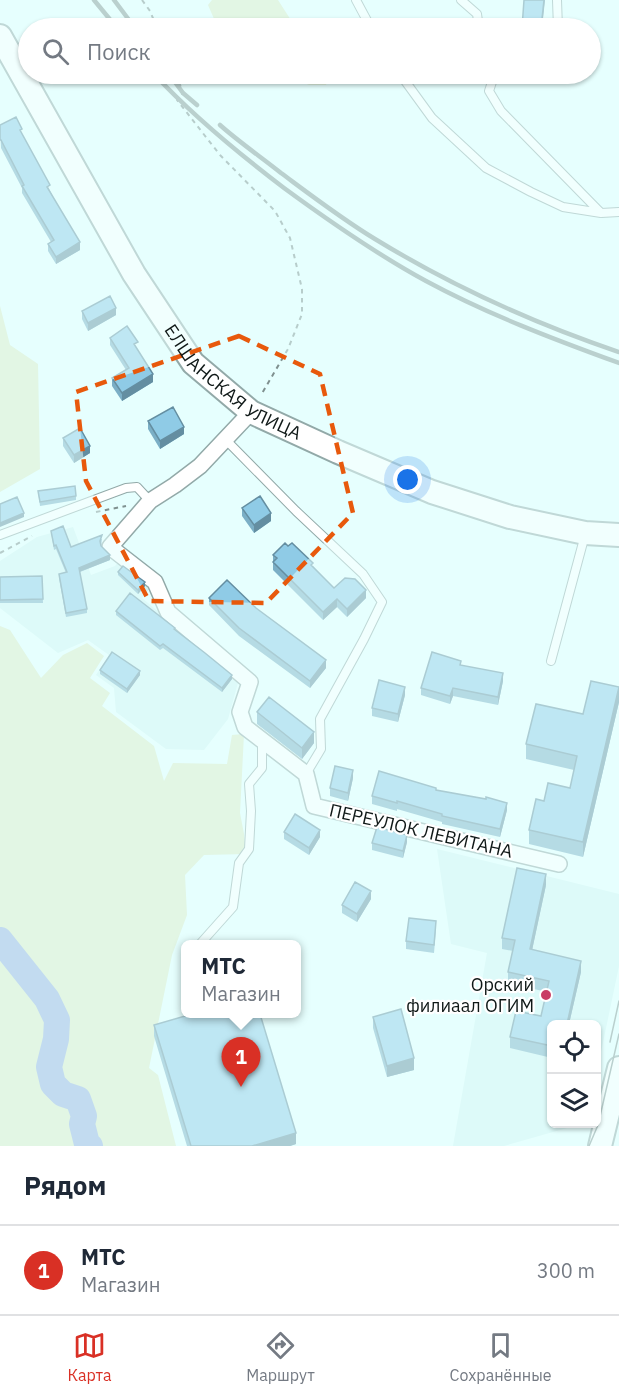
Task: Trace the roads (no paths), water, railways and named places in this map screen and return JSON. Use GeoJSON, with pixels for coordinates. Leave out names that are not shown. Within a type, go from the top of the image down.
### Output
{"type":"FeatureCollection","features":[{"type":"Feature","properties":{"kind":"main road","name":"ЕЛШАНСКАЯ УЛИЦА"},"geometry":{"type":"LineString","coordinates":[[0,36],[18,68]]}},
{"type":"Feature","properties":{"kind":"main road","name":"ЕЛШАНСКАЯ УЛИЦА"},"geometry":{"type":"LineString","coordinates":[[27,84],[134,274],[186,353],[193,363],[251,412],[432,492],[510,516],[585,533],[619,535]]}},
{"type":"Feature","properties":{"kind":"main road"},"geometry":{"type":"LineString","coordinates":[[600,1146],[619,1068]]}},
{"type":"Feature","properties":{"kind":"street"},"geometry":{"type":"LineString","coordinates":[[251,412],[201,466],[150,501],[110,547],[155,582],[168,612],[250,682],[240,712],[245,727],[306,774]]}},
{"type":"Feature","properties":{"kind":"street","name":"ПЕРЕУЛОК ЛЕВИТАНА"},"geometry":{"type":"LineString","coordinates":[[306,774],[314,806],[559,864]]}},
{"type":"Feature","properties":{"kind":"lane"},"geometry":{"type":"LineString","coordinates":[[356,0],[366,18]]}},
{"type":"Feature","properties":{"kind":"lane"},"geometry":{"type":"LineString","coordinates":[[460,0],[477,14],[478,18]]}},
{"type":"Feature","properties":{"kind":"lane"},"geometry":{"type":"LineString","coordinates":[[557,0],[558,18]]}},
{"type":"Feature","properties":{"kind":"lane"},"geometry":{"type":"LineString","coordinates":[[407,84],[432,118],[486,168],[563,207],[601,213],[619,212]]}},
{"type":"Feature","properties":{"kind":"lane"},"geometry":{"type":"LineString","coordinates":[[491,84],[489,91],[501,111],[601,213]]}},
{"type":"Feature","properties":{"kind":"lane"},"geometry":{"type":"LineString","coordinates":[[226,440],[296,511],[363,574],[382,602],[320,719],[321,749],[306,774]]}},
{"type":"Feature","properties":{"kind":"lane"},"geometry":{"type":"LineString","coordinates":[[0,535],[126,488],[137,487],[150,501]]}},
{"type":"Feature","properties":{"kind":"lane"},"geometry":{"type":"LineString","coordinates":[[551,661],[585,533]]}},
{"type":"Feature","properties":{"kind":"lane"},"geometry":{"type":"LineString","coordinates":[[204,940],[233,907],[239,863],[249,849],[252,811],[249,784],[262,768],[262,741]]}},
{"type":"Feature","properties":{"kind":"waterway"},"geometry":{"type":"LineString","coordinates":[[0,940],[47,999],[57,1020],[56,1039],[49,1067],[53,1084],[63,1094],[78,1099],[84,1116],[82,1124],[87,1144],[90,1146]]}},
{"type":"Feature","properties":{"kind":"tram line"},"geometry":{"type":"LineString","coordinates":[[610,1042],[619,1001]]}},
{"type":"Feature","properties":{"kind":"tram line"},"geometry":{"type":"LineString","coordinates":[[589,1146],[598,1125],[619,1034]]}},
{"type":"Feature","properties":{"kind":"railway"},"geometry":{"type":"LineString","coordinates":[[94,0],[109,18]]}},
{"type":"Feature","properties":{"kind":"railway"},"geometry":{"type":"LineString","coordinates":[[114,0],[128,18]]}},
{"type":"Feature","properties":{"kind":"railway"},"geometry":{"type":"LineString","coordinates":[[163,84],[200,119],[284,188],[389,260],[449,293],[496,315],[619,363]]}},
{"type":"Feature","properties":{"kind":"railway"},"geometry":{"type":"LineString","coordinates":[[176,84],[197,105]]}},
{"type":"Feature","properties":{"kind":"railway"},"geometry":{"type":"LineString","coordinates":[[220,125],[327,207],[404,256],[463,288],[524,316],[619,352]]}},
{"type":"Feature","properties":{"kind":"place","name":"Орский филиаал ОГИМ"},"geometry":{"type":"Point","coordinates":[546,995]}},
{"type":"Feature","properties":{"kind":"place","name":"МТС"},"geometry":{"type":"Point","coordinates":[241,1087]}}]}
